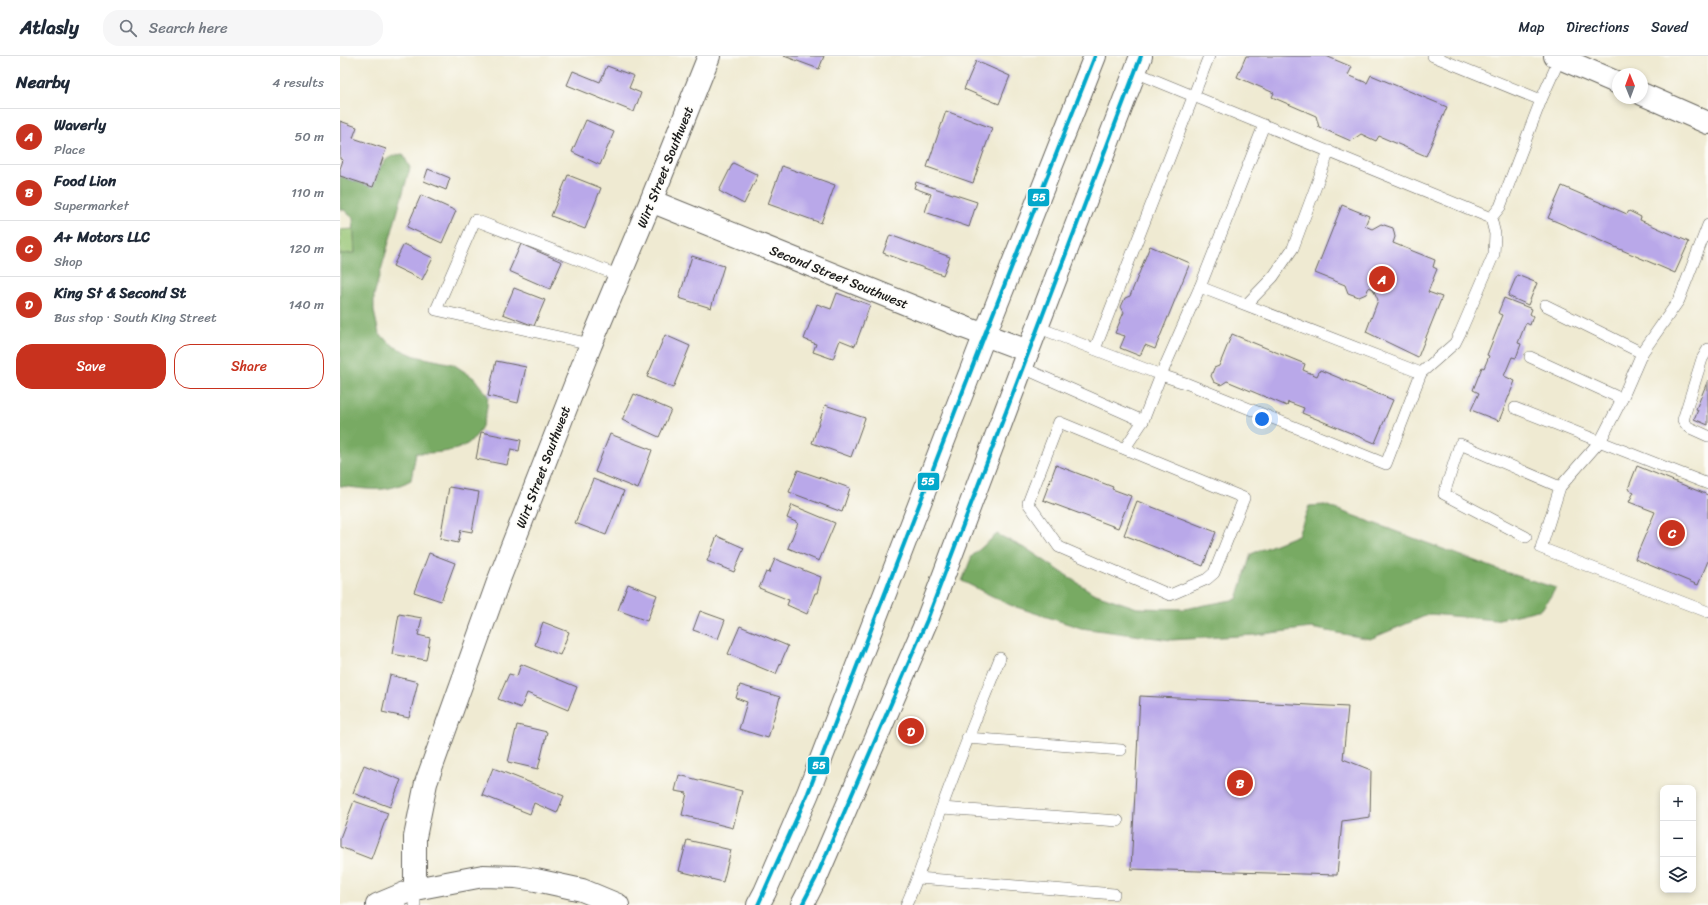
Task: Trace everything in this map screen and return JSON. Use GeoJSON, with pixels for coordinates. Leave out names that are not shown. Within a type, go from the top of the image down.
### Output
{"type":"FeatureCollection","features":[{"type":"Feature","properties":{"kind":"main road","name":"Wirt Street Southwest"},"geometry":{"type":"LineString","coordinates":[[415,897],[415,838],[426,783],[498,582],[591,344],[651,201],[709,56]]}},
{"type":"Feature","properties":{"kind":"main road"},"geometry":{"type":"LineString","coordinates":[[758,905],[808,793],[985,334],[1095,56]]}},
{"type":"Feature","properties":{"kind":"main road"},"geometry":{"type":"LineString","coordinates":[[1558,57],[1612,81]]}},
{"type":"Feature","properties":{"kind":"main road"},"geometry":{"type":"LineString","coordinates":[[802,905],[816,878],[926,620],[1024,359],[1138,64]]}},
{"type":"Feature","properties":{"kind":"main road"},"geometry":{"type":"LineString","coordinates":[[1648,97],[1708,123]]}},
{"type":"Feature","properties":{"kind":"main road","name":"Second Street Southwest"},"geometry":{"type":"LineString","coordinates":[[651,201],[985,334],[1024,359]]}},
{"type":"Feature","properties":{"kind":"main road"},"geometry":{"type":"LineString","coordinates":[[377,905],[415,897],[483,876],[516,877],[582,890],[618,905]]}},
{"type":"Feature","properties":{"kind":"lane"},"geometry":{"type":"LineString","coordinates":[[1095,349],[1209,56]]}},
{"type":"Feature","properties":{"kind":"lane"},"geometry":{"type":"LineString","coordinates":[[1433,56],[1541,100]]}},
{"type":"Feature","properties":{"kind":"lane"},"geometry":{"type":"LineString","coordinates":[[1491,218],[1500,207],[1558,57]]}},
{"type":"Feature","properties":{"kind":"lane"},"geometry":{"type":"LineString","coordinates":[[1138,64],[1194,96],[1491,218]]}},
{"type":"Feature","properties":{"kind":"lane"},"geometry":{"type":"LineString","coordinates":[[1125,448],[1143,422],[1161,375],[1200,287],[1264,125]]}},
{"type":"Feature","properties":{"kind":"lane"},"geometry":{"type":"LineString","coordinates":[[1247,304],[1274,277],[1293,248],[1329,151]]}},
{"type":"Feature","properties":{"kind":"lane"},"geometry":{"type":"LineString","coordinates":[[1037,327],[1188,384],[1386,464],[1421,373],[1456,343],[1494,254],[1495,234],[1491,218]]}},
{"type":"Feature","properties":{"kind":"lane"},"geometry":{"type":"LineString","coordinates":[[591,344],[436,310],[475,220],[620,276]]}},
{"type":"Feature","properties":{"kind":"lane"},"geometry":{"type":"LineString","coordinates":[[1708,225],[1678,300],[1642,353],[1622,399],[1601,440],[1560,487],[1541,548],[1708,612]]}},
{"type":"Feature","properties":{"kind":"lane"},"geometry":{"type":"LineString","coordinates":[[1200,287],[1247,304],[1421,373]]}},
{"type":"Feature","properties":{"kind":"lane"},"geometry":{"type":"LineString","coordinates":[[1545,305],[1642,353]]}},
{"type":"Feature","properties":{"kind":"lane"},"geometry":{"type":"LineString","coordinates":[[1708,349],[1702,358],[1683,420],[1688,427],[1708,436]]}},
{"type":"Feature","properties":{"kind":"lane"},"geometry":{"type":"LineString","coordinates":[[1530,356],[1622,399]]}},
{"type":"Feature","properties":{"kind":"lane"},"geometry":{"type":"LineString","coordinates":[[1024,359],[1143,422]]}},
{"type":"Feature","properties":{"kind":"lane"},"geometry":{"type":"LineString","coordinates":[[1515,408],[1601,440],[1708,484]]}},
{"type":"Feature","properties":{"kind":"lane"},"geometry":{"type":"LineString","coordinates":[[1058,422],[1125,448],[1244,498],[1214,572],[1207,579],[1170,594],[1059,548],[1028,503],[1058,422]]}},
{"type":"Feature","properties":{"kind":"lane"},"geometry":{"type":"LineString","coordinates":[[1526,537],[1444,494],[1460,444],[1560,487]]}},
{"type":"Feature","properties":{"kind":"lane"},"geometry":{"type":"LineString","coordinates":[[906,905],[918,878],[967,738],[1000,658]]}},
{"type":"Feature","properties":{"kind":"lane"},"geometry":{"type":"LineString","coordinates":[[967,738],[1121,750]]}},
{"type":"Feature","properties":{"kind":"lane"},"geometry":{"type":"LineString","coordinates":[[942,808],[1118,821]]}},
{"type":"Feature","properties":{"kind":"lane"},"geometry":{"type":"LineString","coordinates":[[918,878],[1114,894]]}},
{"type":"Feature","properties":{"kind":"green space"},"geometry":{"type":"Polygon","coordinates":[[[403,154],[410,168],[374,295],[374,311],[379,334],[395,347],[415,356],[453,364],[474,378],[488,396],[486,415],[479,432],[473,440],[465,445],[457,449],[447,451],[416,453],[411,480],[384,489],[340,486],[340,254],[355,253],[353,218],[344,210],[340,210],[340,176],[373,187],[382,164],[390,157],[403,154]]]}},
{"type":"Feature","properties":{"kind":"green space"},"geometry":{"type":"Polygon","coordinates":[[[354,229],[355,253],[340,254],[340,230],[354,229]]]}},
{"type":"Feature","properties":{"kind":"green space"},"geometry":{"type":"Polygon","coordinates":[[[1325,505],[1502,571],[1556,588],[1542,609],[1495,620],[1430,614],[1370,639],[1311,628],[1255,635],[1171,640],[1081,628],[1010,605],[962,581],[972,556],[997,534],[1030,551],[1093,593],[1137,608],[1184,609],[1237,599],[1251,554],[1298,535],[1309,506],[1325,505]]]}},
{"type":"Feature","properties":{"kind":"building"},"geometry":{"type":"Polygon","coordinates":[[[784,56],[824,56],[819,69],[784,56]]]}},
{"type":"Feature","properties":{"kind":"building"},"geometry":{"type":"Polygon","coordinates":[[[1246,56],[1326,56],[1352,67],[1348,75],[1367,83],[1371,75],[1447,107],[1426,156],[1379,136],[1376,141],[1361,134],[1351,141],[1319,127],[1316,116],[1272,97],[1274,93],[1237,77],[1246,56]]]}},
{"type":"Feature","properties":{"kind":"building"},"geometry":{"type":"Polygon","coordinates":[[[976,61],[1010,76],[999,104],[964,89],[976,61]]]}},
{"type":"Feature","properties":{"kind":"building"},"geometry":{"type":"Polygon","coordinates":[[[607,66],[634,76],[629,88],[641,93],[634,112],[567,85],[573,71],[600,82],[607,66]]]}},
{"type":"Feature","properties":{"kind":"building"},"geometry":{"type":"Polygon","coordinates":[[[946,111],[992,128],[973,183],[927,167],[946,111]]]}},
{"type":"Feature","properties":{"kind":"building"},"geometry":{"type":"Polygon","coordinates":[[[586,120],[614,132],[600,165],[572,152],[586,120]]]}},
{"type":"Feature","properties":{"kind":"building"},"geometry":{"type":"Polygon","coordinates":[[[340,121],[357,127],[353,138],[386,149],[373,187],[340,176],[340,169],[343,160],[340,159],[340,121]]]}},
{"type":"Feature","properties":{"kind":"building"},"geometry":{"type":"Polygon","coordinates":[[[733,163],[758,175],[744,204],[719,191],[733,163]]]}},
{"type":"Feature","properties":{"kind":"building"},"geometry":{"type":"Polygon","coordinates":[[[782,166],[835,185],[821,223],[768,204],[782,166]]]}},
{"type":"Feature","properties":{"kind":"building"},"geometry":{"type":"Polygon","coordinates":[[[428,169],[450,178],[446,190],[424,181],[428,169]]]}},
{"type":"Feature","properties":{"kind":"building"},"geometry":{"type":"Polygon","coordinates":[[[568,175],[601,188],[585,229],[551,216],[568,175]]]}},
{"type":"Feature","properties":{"kind":"building"},"geometry":{"type":"Polygon","coordinates":[[[916,182],[977,202],[969,227],[925,212],[931,194],[914,188],[916,182]]]}},
{"type":"Feature","properties":{"kind":"building"},"geometry":{"type":"Polygon","coordinates":[[[1562,186],[1627,214],[1629,211],[1641,217],[1640,220],[1689,242],[1675,273],[1548,218],[1562,186]]]}},
{"type":"Feature","properties":{"kind":"building"},"geometry":{"type":"Polygon","coordinates":[[[421,195],[456,211],[442,243],[407,227],[421,195]]]}},
{"type":"Feature","properties":{"kind":"building"},"geometry":{"type":"Polygon","coordinates":[[[1342,205],[1369,216],[1365,226],[1372,229],[1381,224],[1393,228],[1395,237],[1393,243],[1435,260],[1433,267],[1437,269],[1428,292],[1442,297],[1418,357],[1366,332],[1378,300],[1373,289],[1369,287],[1366,294],[1359,297],[1348,293],[1345,285],[1315,273],[1342,205]]]}},
{"type":"Feature","properties":{"kind":"building"},"geometry":{"type":"Polygon","coordinates":[[[890,235],[950,257],[943,275],[883,253],[890,235]]]}},
{"type":"Feature","properties":{"kind":"building"},"geometry":{"type":"Polygon","coordinates":[[[404,244],[433,258],[422,280],[393,266],[404,244]]]}},
{"type":"Feature","properties":{"kind":"building"},"geometry":{"type":"Polygon","coordinates":[[[521,244],[562,262],[550,289],[509,271],[521,244]]]}},
{"type":"Feature","properties":{"kind":"building"},"geometry":{"type":"Polygon","coordinates":[[[1150,246],[1190,263],[1155,349],[1145,345],[1140,356],[1120,348],[1125,336],[1115,333],[1124,312],[1121,307],[1125,298],[1130,296],[1150,246]]]}},
{"type":"Feature","properties":{"kind":"building"},"geometry":{"type":"Polygon","coordinates":[[[692,256],[724,266],[711,308],[679,298],[692,256]]]}},
{"type":"Feature","properties":{"kind":"building"},"geometry":{"type":"Polygon","coordinates":[[[1517,275],[1537,283],[1528,305],[1508,296],[1517,275]]]}},
{"type":"Feature","properties":{"kind":"building"},"geometry":{"type":"Polygon","coordinates":[[[514,288],[545,300],[534,326],[503,314],[514,288]]]}},
{"type":"Feature","properties":{"kind":"building"},"geometry":{"type":"Polygon","coordinates":[[[837,293],[870,305],[855,346],[840,340],[833,359],[813,352],[816,344],[804,339],[817,304],[831,309],[837,293]]]}},
{"type":"Feature","properties":{"kind":"building"},"geometry":{"type":"Polygon","coordinates":[[[1504,298],[1532,309],[1530,314],[1533,316],[1530,325],[1526,323],[1525,325],[1518,343],[1521,344],[1516,358],[1512,357],[1504,376],[1515,381],[1499,421],[1471,410],[1479,393],[1473,390],[1482,367],[1484,368],[1489,356],[1487,355],[1503,315],[1498,313],[1504,298]]]}},
{"type":"Feature","properties":{"kind":"building"},"geometry":{"type":"Polygon","coordinates":[[[1232,334],[1305,364],[1303,370],[1317,376],[1320,370],[1393,400],[1375,443],[1302,413],[1304,408],[1288,402],[1287,406],[1227,381],[1221,385],[1214,382],[1211,376],[1214,368],[1219,366],[1232,334]]]}},
{"type":"Feature","properties":{"kind":"building"},"geometry":{"type":"Polygon","coordinates":[[[665,335],[690,346],[673,388],[647,377],[665,335]]]}},
{"type":"Feature","properties":{"kind":"building"},"geometry":{"type":"Polygon","coordinates":[[[496,361],[526,367],[518,403],[488,396],[496,361]]]}},
{"type":"Feature","properties":{"kind":"building"},"geometry":{"type":"Polygon","coordinates":[[[1708,380],[1708,425],[1694,419],[1698,410],[1696,409],[1708,380]]]}},
{"type":"Feature","properties":{"kind":"building"},"geometry":{"type":"Polygon","coordinates":[[[634,394],[671,410],[659,437],[622,420],[634,394]]]}},
{"type":"Feature","properties":{"kind":"building"},"geometry":{"type":"Polygon","coordinates":[[[825,405],[865,418],[851,457],[812,443],[825,405]]]}},
{"type":"Feature","properties":{"kind":"building"},"geometry":{"type":"Polygon","coordinates":[[[481,432],[521,440],[519,451],[511,449],[507,465],[476,459],[481,432]]]}},
{"type":"Feature","properties":{"kind":"building"},"geometry":{"type":"Polygon","coordinates":[[[610,434],[652,450],[638,489],[595,472],[610,434]]]}},
{"type":"Feature","properties":{"kind":"building"},"geometry":{"type":"Polygon","coordinates":[[[1056,465],[1113,487],[1112,489],[1131,496],[1118,528],[1043,500],[1056,465]]]}},
{"type":"Feature","properties":{"kind":"building"},"geometry":{"type":"Polygon","coordinates":[[[1637,466],[1708,495],[1708,561],[1698,585],[1635,559],[1655,512],[1629,502],[1634,492],[1628,489],[1637,466]]]}},
{"type":"Feature","properties":{"kind":"building"},"geometry":{"type":"Polygon","coordinates":[[[798,470],[850,488],[842,512],[789,492],[798,470]]]}},
{"type":"Feature","properties":{"kind":"building"},"geometry":{"type":"Polygon","coordinates":[[[593,479],[624,491],[606,535],[575,523],[593,479]]]}},
{"type":"Feature","properties":{"kind":"building"},"geometry":{"type":"Polygon","coordinates":[[[449,487],[479,492],[472,532],[461,530],[458,543],[440,539],[449,487]]]}},
{"type":"Feature","properties":{"kind":"building"},"geometry":{"type":"Polygon","coordinates":[[[1137,501],[1216,532],[1203,566],[1124,535],[1137,501]]]}},
{"type":"Feature","properties":{"kind":"building"},"geometry":{"type":"Polygon","coordinates":[[[792,505],[835,523],[819,561],[788,548],[798,523],[787,518],[792,505]]]}},
{"type":"Feature","properties":{"kind":"building"},"geometry":{"type":"Polygon","coordinates":[[[717,536],[744,548],[734,572],[707,561],[717,536]]]}},
{"type":"Feature","properties":{"kind":"building"},"geometry":{"type":"Polygon","coordinates":[[[429,553],[455,563],[441,601],[414,592],[429,553]]]}},
{"type":"Feature","properties":{"kind":"building"},"geometry":{"type":"Polygon","coordinates":[[[775,559],[821,577],[817,593],[815,593],[807,614],[787,605],[789,600],[759,588],[766,572],[769,573],[775,559]]]}},
{"type":"Feature","properties":{"kind":"building"},"geometry":{"type":"Polygon","coordinates":[[[628,584],[657,595],[647,621],[618,610],[628,584]]]}},
{"type":"Feature","properties":{"kind":"building"},"geometry":{"type":"Polygon","coordinates":[[[700,611],[725,620],[718,639],[693,630],[700,611]]]}},
{"type":"Feature","properties":{"kind":"building"},"geometry":{"type":"Polygon","coordinates":[[[399,614],[422,618],[418,635],[430,638],[426,660],[392,654],[399,614]]]}},
{"type":"Feature","properties":{"kind":"building"},"geometry":{"type":"Polygon","coordinates":[[[543,622],[569,632],[560,655],[535,645],[543,622]]]}},
{"type":"Feature","properties":{"kind":"building"},"geometry":{"type":"Polygon","coordinates":[[[740,626],[788,646],[776,674],[728,654],[740,626]]]}},
{"type":"Feature","properties":{"kind":"building"},"geometry":{"type":"Polygon","coordinates":[[[521,664],[577,687],[568,710],[527,693],[521,708],[498,699],[509,674],[517,676],[521,664]]]}},
{"type":"Feature","properties":{"kind":"building"},"geometry":{"type":"Polygon","coordinates":[[[390,675],[418,682],[409,718],[382,712],[390,675]]]}},
{"type":"Feature","properties":{"kind":"building"},"geometry":{"type":"Polygon","coordinates":[[[740,685],[780,697],[768,738],[739,729],[747,702],[736,698],[740,685]]]}},
{"type":"Feature","properties":{"kind":"building"},"geometry":{"type":"Polygon","coordinates":[[[1140,696],[1348,707],[1343,759],[1371,770],[1370,817],[1342,821],[1337,875],[1131,869],[1140,696]]]}},
{"type":"Feature","properties":{"kind":"building"},"geometry":{"type":"Polygon","coordinates":[[[517,725],[547,732],[538,769],[508,762],[517,725]]]}},
{"type":"Feature","properties":{"kind":"building"},"geometry":{"type":"Polygon","coordinates":[[[364,765],[401,780],[390,807],[353,793],[364,765]]]}},
{"type":"Feature","properties":{"kind":"building"},"geometry":{"type":"Polygon","coordinates":[[[493,768],[564,796],[557,813],[534,803],[530,814],[482,795],[493,768]]]}},
{"type":"Feature","properties":{"kind":"building"},"geometry":{"type":"Polygon","coordinates":[[[679,775],[742,791],[733,828],[682,815],[687,793],[675,791],[679,775]]]}},
{"type":"Feature","properties":{"kind":"building"},"geometry":{"type":"Polygon","coordinates":[[[354,801],[388,813],[371,859],[340,847],[340,838],[354,801]]]}},
{"type":"Feature","properties":{"kind":"building"},"geometry":{"type":"Polygon","coordinates":[[[687,840],[731,850],[723,882],[679,871],[687,840]]]}},
{"type":"Feature","properties":{"kind":"transit line","name":"55"},"geometry":{"type":"LineString","coordinates":[[758,905],[808,793],[985,334],[1095,56]]}},
{"type":"Feature","properties":{"kind":"transit line","name":"55"},"geometry":{"type":"LineString","coordinates":[[802,905],[816,878],[927,620],[1141,56]]}},
{"type":"Feature","properties":{"kind":"place","name":"Waverly"},"geometry":{"type":"Point","coordinates":[1382,279]}},
{"type":"Feature","properties":{"kind":"place","name":"A+ Motors LLC"},"geometry":{"type":"Point","coordinates":[1672,533]}},
{"type":"Feature","properties":{"kind":"place","name":"King St & Second St"},"geometry":{"type":"Point","coordinates":[911,731]}},
{"type":"Feature","properties":{"kind":"place","name":"Food Lion"},"geometry":{"type":"Point","coordinates":[1240,783]}}]}
